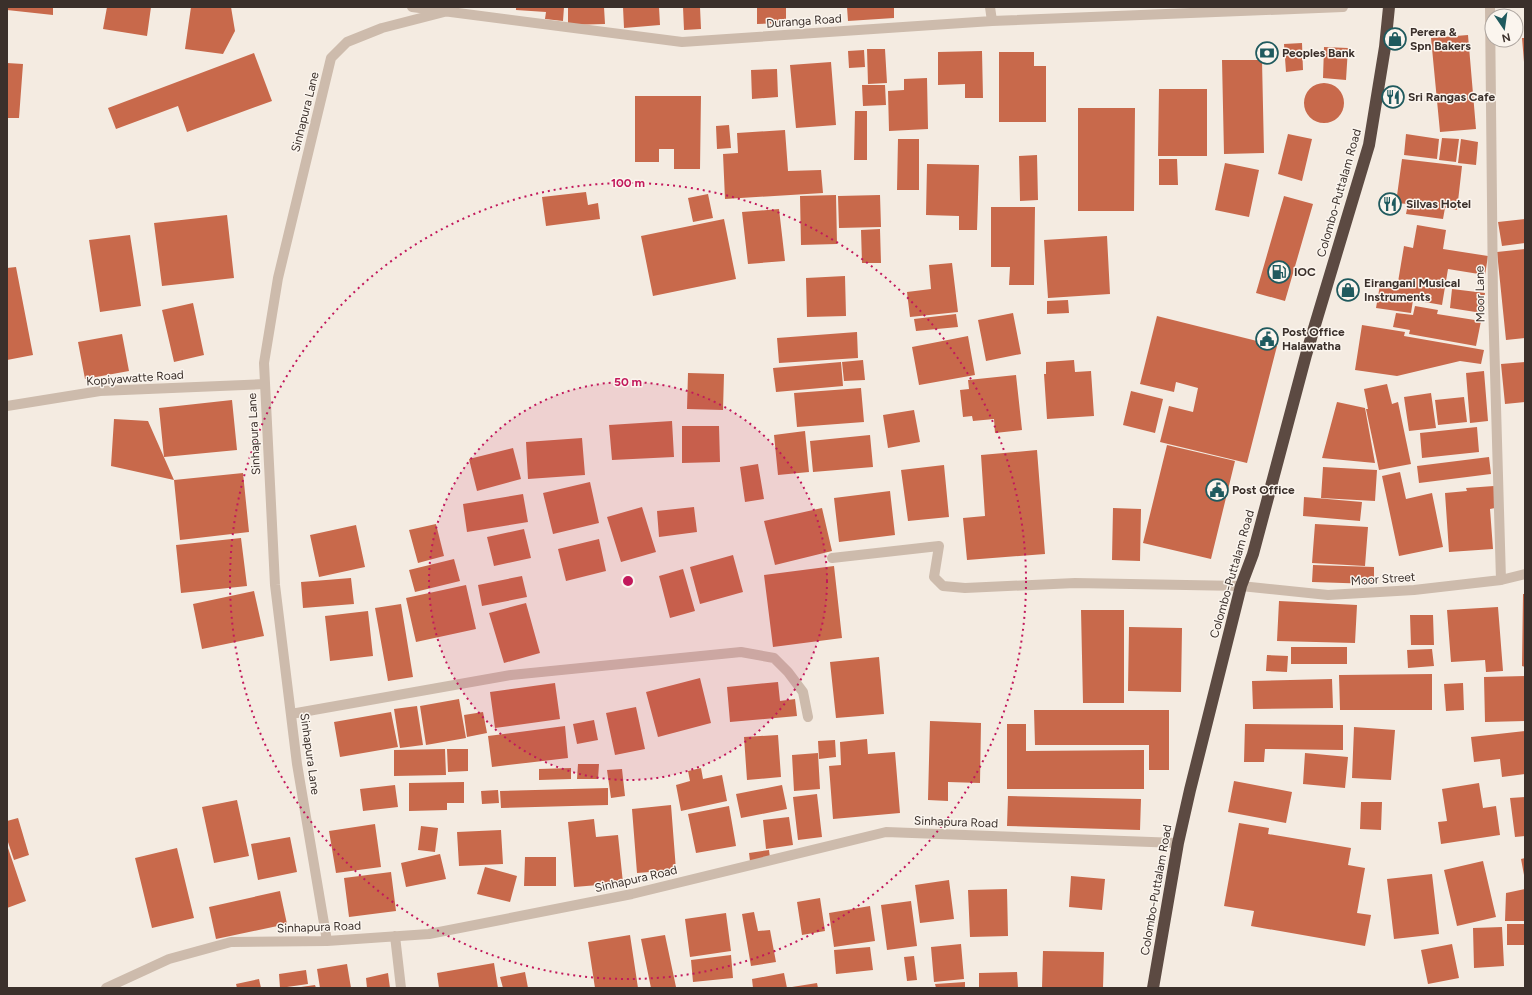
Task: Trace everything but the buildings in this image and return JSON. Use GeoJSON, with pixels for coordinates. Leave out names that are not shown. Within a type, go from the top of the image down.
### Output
{"type":"FeatureCollection","features":[{"type":"Feature","properties":{"kind":"highway","name":"Colombo-Puttalam Road"},"geometry":{"type":"LineString","coordinates":[[1153,988],[1178,843],[1241,586],[1253,554],[1306,356],[1369,145],[1385,47],[1388,7]]}},
{"type":"Feature","properties":{"kind":"street","name":"Duranga Road"},"geometry":{"type":"LineString","coordinates":[[412,7],[682,42],[992,21],[1343,7]]}},
{"type":"Feature","properties":{"kind":"street"},"geometry":{"type":"LineString","coordinates":[[990,7],[992,21]]}},
{"type":"Feature","properties":{"kind":"street","name":"Moor Lane"},"geometry":{"type":"LineString","coordinates":[[1490,7],[1493,302],[1501,580]]}},
{"type":"Feature","properties":{"kind":"street","name":"Sinhapura Lane"},"geometry":{"type":"LineString","coordinates":[[327,940],[297,764],[275,585],[264,363],[278,278],[331,58],[347,42],[382,28],[448,11]]}},
{"type":"Feature","properties":{"kind":"street","name":"Kopiyawatte Road"},"geometry":{"type":"LineString","coordinates":[[7,406],[100,391],[265,384]]}},
{"type":"Feature","properties":{"kind":"street","name":"Moor Street"},"geometry":{"type":"LineString","coordinates":[[832,558],[939,546],[934,577],[943,586],[965,588],[1075,583],[1241,586],[1328,595],[1414,590],[1501,580],[1525,574]]}},
{"type":"Feature","properties":{"kind":"street"},"geometry":{"type":"LineString","coordinates":[[291,714],[511,675],[741,652],[774,658],[803,692],[808,717]]}},
{"type":"Feature","properties":{"kind":"street","name":"Sinhapura Road"},"geometry":{"type":"LineString","coordinates":[[106,988],[169,959],[231,942],[327,940],[429,934],[632,894],[886,832],[1178,843]]}},
{"type":"Feature","properties":{"kind":"street"},"geometry":{"type":"LineString","coordinates":[[395,936],[400,988]]}},
{"type":"Feature","properties":{"kind":"place","name":"Perera & Spn Bakers"},"geometry":{"type":"Point","coordinates":[1395,39]}},
{"type":"Feature","properties":{"kind":"place","name":"Peoples Bank"},"geometry":{"type":"Point","coordinates":[1267,53]}},
{"type":"Feature","properties":{"kind":"place","name":"Sri Rangas Cafe"},"geometry":{"type":"Point","coordinates":[1393,97]}},
{"type":"Feature","properties":{"kind":"place","name":"Silvas Hotel"},"geometry":{"type":"Point","coordinates":[1390,204]}},
{"type":"Feature","properties":{"kind":"place","name":"IOC"},"geometry":{"type":"Point","coordinates":[1279,272]}},
{"type":"Feature","properties":{"kind":"place","name":"Eirangani Musical Instruments"},"geometry":{"type":"Point","coordinates":[1348,290]}},
{"type":"Feature","properties":{"kind":"place","name":"Post Office Halawatha"},"geometry":{"type":"Point","coordinates":[1267,339]}},
{"type":"Feature","properties":{"kind":"place","name":"Post Office"},"geometry":{"type":"Point","coordinates":[1217,490]}}]}
